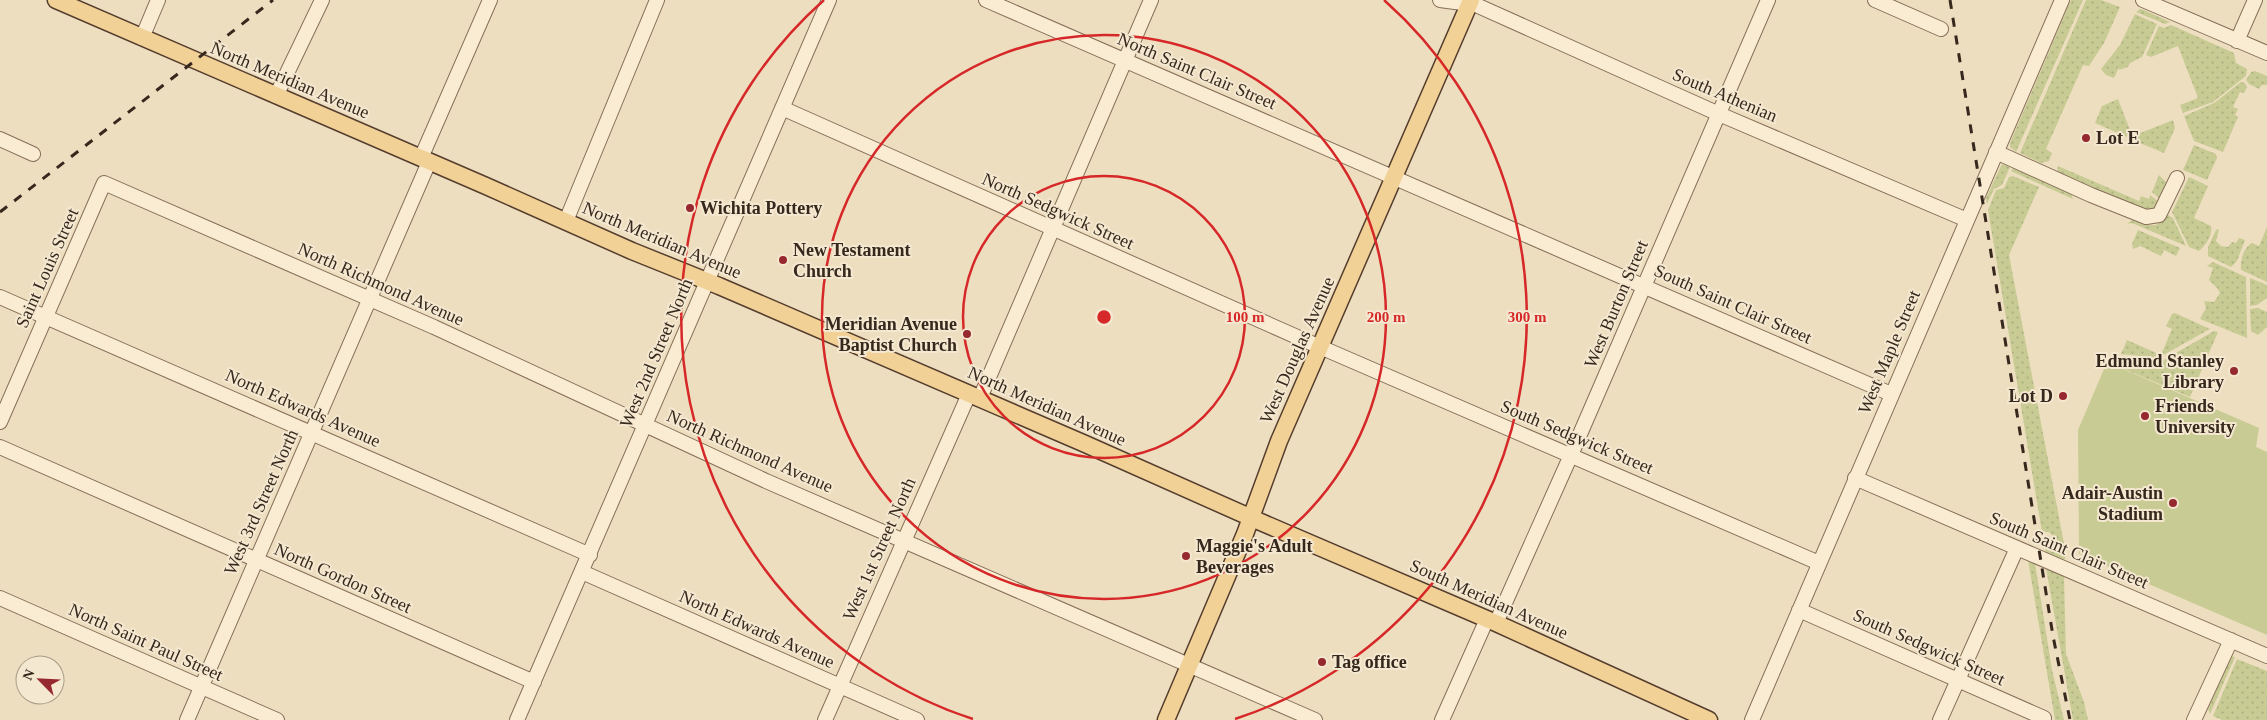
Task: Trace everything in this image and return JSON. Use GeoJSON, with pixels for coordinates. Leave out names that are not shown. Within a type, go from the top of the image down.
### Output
{"type":"FeatureCollection","features":[{"type":"Feature","properties":{"kind":"main road","name":"North Meridian Avenue"},"geometry":{"type":"LineString","coordinates":[[56,0],[632,251],[707,281],[974,396],[1251,518]]}},
{"type":"Feature","properties":{"kind":"main road","name":"West Douglas Avenue"},"geometry":{"type":"LineString","coordinates":[[1166,720],[1251,518],[1279,441],[1469,1]]}},
{"type":"Feature","properties":{"kind":"main road","name":"South Meridian Avenue"},"geometry":{"type":"LineString","coordinates":[[1251,518],[1492,621],[1709,720]]}},
{"type":"Feature","properties":{"kind":"street"},"geometry":{"type":"LineString","coordinates":[[142,38],[158,0]]}},
{"type":"Feature","properties":{"kind":"street"},"geometry":{"type":"LineString","coordinates":[[276,96],[322,0]]}},
{"type":"Feature","properties":{"kind":"street","name":"West 3rd Street North"},"geometry":{"type":"LineString","coordinates":[[187,720],[370,299],[490,0]]}},
{"type":"Feature","properties":{"kind":"street"},"geometry":{"type":"LineString","coordinates":[[566,221],[657,0]]}},
{"type":"Feature","properties":{"kind":"street","name":"West 2nd Street North"},"geometry":{"type":"LineString","coordinates":[[519,719],[829,0]]}},
{"type":"Feature","properties":{"kind":"street","name":"North Saint Clair Street"},"geometry":{"type":"LineString","coordinates":[[986,0],[1394,177]]}},
{"type":"Feature","properties":{"kind":"street","name":"West 1st Street North"},"geometry":{"type":"LineString","coordinates":[[825,720],[903,540],[974,396],[1052,229],[1151,0]]}},
{"type":"Feature","properties":{"kind":"street","name":"South Athenian"},"geometry":{"type":"LineString","coordinates":[[1440,0],[1469,1],[1719,114],[1967,220]]}},
{"type":"Feature","properties":{"kind":"street","name":"West Burton Street"},"geometry":{"type":"LineString","coordinates":[[1442,720],[1492,621],[1571,455],[1768,0]]}},
{"type":"Feature","properties":{"kind":"street"},"geometry":{"type":"LineString","coordinates":[[1875,0],[1941,29]]}},
{"type":"Feature","properties":{"kind":"street","name":"West Maple Street"},"geometry":{"type":"LineString","coordinates":[[1752,720],[2062,0]]}},
{"type":"Feature","properties":{"kind":"street"},"geometry":{"type":"LineString","coordinates":[[2143,0],[2267,54]]}},
{"type":"Feature","properties":{"kind":"street"},"geometry":{"type":"LineString","coordinates":[[2237,41],[2255,0]]}},
{"type":"Feature","properties":{"kind":"street","name":"North Sedgwick Street"},"geometry":{"type":"LineString","coordinates":[[782,108],[1320,347]]}},
{"type":"Feature","properties":{"kind":"street"},"geometry":{"type":"LineString","coordinates":[[0,139],[33,154]]}},
{"type":"Feature","properties":{"kind":"street"},"geometry":{"type":"LineString","coordinates":[[1996,152],[2091,195],[2146,217],[2159,216],[2177,178]]}},
{"type":"Feature","properties":{"kind":"street","name":"South Saint Clair Street"},"geometry":{"type":"LineString","coordinates":[[1394,177],[1891,394]]}},
{"type":"Feature","properties":{"kind":"street","name":"North Richmond Avenue"},"geometry":{"type":"LineString","coordinates":[[104,183],[370,299],[646,424],[766,481],[1315,720]]}},
{"type":"Feature","properties":{"kind":"street","name":"Saint Louis Street"},"geometry":{"type":"LineString","coordinates":[[0,422],[104,183]]}},
{"type":"Feature","properties":{"kind":"street","name":"North Edwards Avenue"},"geometry":{"type":"LineString","coordinates":[[0,296],[590,555]]}},
{"type":"Feature","properties":{"kind":"street","name":"South Sedgwick Street"},"geometry":{"type":"LineString","coordinates":[[1320,347],[1819,563]]}},
{"type":"Feature","properties":{"kind":"street","name":"North Gordon Street"},"geometry":{"type":"LineString","coordinates":[[0,447],[534,682]]}},
{"type":"Feature","properties":{"kind":"street","name":"South Saint Clair Street"},"geometry":{"type":"LineString","coordinates":[[1855,478],[2267,656]]}},
{"type":"Feature","properties":{"kind":"street"},"geometry":{"type":"LineString","coordinates":[[1940,720],[2018,548]]}},
{"type":"Feature","properties":{"kind":"street","name":"North Edwards Avenue"},"geometry":{"type":"LineString","coordinates":[[582,572],[917,720]]}},
{"type":"Feature","properties":{"kind":"street","name":"North Saint Paul Street"},"geometry":{"type":"LineString","coordinates":[[0,598],[277,720]]}},
{"type":"Feature","properties":{"kind":"street","name":"South Sedgwick Street"},"geometry":{"type":"LineString","coordinates":[[1799,610],[2044,718]]}},
{"type":"Feature","properties":{"kind":"street"},"geometry":{"type":"LineString","coordinates":[[2194,720],[2231,640]]}},
{"type":"Feature","properties":{"kind":"green space"},"geometry":{"type":"Polygon","coordinates":[[[2071,0],[2083,0],[2016,152],[2010,147],[2010,143],[2071,0]]]}},
{"type":"Feature","properties":{"kind":"green space"},"geometry":{"type":"Polygon","coordinates":[[[2086,0],[2101,0],[2120,7],[2104,43],[2089,66],[2083,65],[2046,149],[2052,153],[2049,161],[2041,163],[2020,153],[2086,0]]]}},
{"type":"Feature","properties":{"kind":"green space"},"geometry":{"type":"Polygon","coordinates":[[[2140,9],[2170,22],[2165,24],[2136,12],[2140,9]]]}},
{"type":"Feature","properties":{"kind":"green space"},"geometry":{"type":"Polygon","coordinates":[[[2135,14],[2157,24],[2142,57],[2130,63],[2128,67],[2119,70],[2119,67],[2114,78],[2106,75],[2101,69],[2120,45],[2135,14]]]}},
{"type":"Feature","properties":{"kind":"green space"},"geometry":{"type":"Polygon","coordinates":[[[2171,25],[2234,53],[2236,63],[2247,69],[2246,76],[2213,102],[2183,113],[2180,105],[2198,98],[2178,46],[2151,57],[2146,55],[2159,26],[2164,28],[2171,25]]]}},
{"type":"Feature","properties":{"kind":"green space"},"geometry":{"type":"Polygon","coordinates":[[[2255,71],[2267,76],[2267,85],[2262,85],[2259,89],[2249,84],[2246,80],[2251,72],[2255,71]]]}},
{"type":"Feature","properties":{"kind":"green space"},"geometry":{"type":"Polygon","coordinates":[[[2241,82],[2245,83],[2247,87],[2244,93],[2240,92],[2233,107],[2238,109],[2235,115],[2238,117],[2223,152],[2194,141],[2184,116],[2214,103],[2241,82]]]}},
{"type":"Feature","properties":{"kind":"green space"},"geometry":{"type":"Polygon","coordinates":[[[2118,99],[2130,130],[2127,137],[2095,123],[2102,106],[2118,99]]]}},
{"type":"Feature","properties":{"kind":"green space"},"geometry":{"type":"Polygon","coordinates":[[[2173,120],[2175,128],[2164,153],[2135,141],[2138,134],[2173,120]]]}},
{"type":"Feature","properties":{"kind":"green space"},"geometry":{"type":"Polygon","coordinates":[[[2194,145],[2216,154],[2217,158],[2207,180],[2183,170],[2194,145]]]}},
{"type":"Feature","properties":{"kind":"green space"},"geometry":{"type":"Polygon","coordinates":[[[2002,164],[2010,167],[2002,185],[1994,189],[1987,204],[1986,198],[2002,164]]]}},
{"type":"Feature","properties":{"kind":"green space"},"geometry":{"type":"Polygon","coordinates":[[[2058,166],[2139,201],[2141,196],[2149,199],[2150,195],[2159,202],[2155,211],[2149,213],[2057,173],[2058,166]]]}},
{"type":"Feature","properties":{"kind":"green space"},"geometry":{"type":"Polygon","coordinates":[[[2013,168],[2071,193],[2073,199],[2011,171],[2013,168]]]}},
{"type":"Feature","properties":{"kind":"green space"},"geometry":{"type":"Polygon","coordinates":[[[2159,175],[2166,182],[2160,199],[2152,192],[2159,175]]]}},
{"type":"Feature","properties":{"kind":"green space"},"geometry":{"type":"Polygon","coordinates":[[[2013,176],[2039,187],[2009,255],[2066,554],[2065,559],[2062,560],[2046,553],[2044,543],[2050,543],[2053,536],[2049,532],[2042,532],[1988,210],[1996,190],[2004,188],[2009,177],[2013,176]]]}},
{"type":"Feature","properties":{"kind":"green space"},"geometry":{"type":"Polygon","coordinates":[[[2189,177],[2208,186],[2194,218],[2211,226],[2208,240],[2199,251],[2189,247],[2172,212],[2189,177]]]}},
{"type":"Feature","properties":{"kind":"green space"},"geometry":{"type":"Polygon","coordinates":[[[2168,215],[2173,218],[2186,246],[2132,223],[2127,224],[2132,220],[2144,225],[2156,225],[2168,215]]]}},
{"type":"Feature","properties":{"kind":"green space"},"geometry":{"type":"Polygon","coordinates":[[[2267,227],[2267,282],[2241,270],[2241,266],[2246,248],[2252,243],[2259,246],[2267,227]]]}},
{"type":"Feature","properties":{"kind":"green space"},"geometry":{"type":"Polygon","coordinates":[[[2219,229],[2216,241],[2221,246],[2228,247],[2232,242],[2236,243],[2239,238],[2245,240],[2237,261],[2231,267],[2208,256],[2208,247],[2216,230],[2219,229]]]}},
{"type":"Feature","properties":{"kind":"green space"},"geometry":{"type":"Polygon","coordinates":[[[2138,230],[2180,248],[2176,256],[2164,250],[2161,256],[2140,246],[2133,249],[2132,244],[2138,230]]]}},
{"type":"Feature","properties":{"kind":"green space"},"geometry":{"type":"Polygon","coordinates":[[[2213,262],[2246,277],[2247,338],[2200,319],[2206,308],[2204,301],[2214,302],[2220,293],[2209,280],[2213,268],[2207,266],[2213,262]]]}},
{"type":"Feature","properties":{"kind":"green space"},"geometry":{"type":"Polygon","coordinates":[[[2250,278],[2267,285],[2267,298],[2257,305],[2250,306],[2250,278]]]}},
{"type":"Feature","properties":{"kind":"green space"},"geometry":{"type":"Polygon","coordinates":[[[2258,308],[2267,312],[2267,327],[2258,335],[2251,331],[2250,309],[2258,308]]]}},
{"type":"Feature","properties":{"kind":"green space"},"geometry":{"type":"Polygon","coordinates":[[[2175,313],[2210,329],[2158,358],[2121,354],[2127,340],[2161,355],[2172,329],[2166,326],[2172,314],[2175,313]]]}},
{"type":"Feature","properties":{"kind":"green space"},"geometry":{"type":"Polygon","coordinates":[[[2214,331],[2218,332],[2190,397],[2110,363],[2113,355],[2162,361],[2214,331]]]}},
{"type":"Feature","properties":{"kind":"green space","name":"Adair-Austin Stadium"},"geometry":{"type":"Polygon","coordinates":[[[2107,362],[2259,428],[2256,447],[2267,452],[2267,635],[2079,554],[2078,430],[2107,362]]]}},
{"type":"Feature","properties":{"kind":"green space"},"geometry":{"type":"Polygon","coordinates":[[[2028,560],[2035,563],[2052,670],[2064,720],[2055,720],[2028,560]]]}},
{"type":"Feature","properties":{"kind":"green space"},"geometry":{"type":"Polygon","coordinates":[[[2046,568],[2064,575],[2066,654],[2084,702],[2088,720],[2073,720],[2046,568]]]}},
{"type":"Feature","properties":{"kind":"green space"},"geometry":{"type":"Polygon","coordinates":[[[2231,656],[2235,657],[2210,714],[2208,709],[2231,656]]]}},
{"type":"Feature","properties":{"kind":"green space"},"geometry":{"type":"Polygon","coordinates":[[[2237,659],[2267,671],[2267,720],[2222,720],[2213,716],[2237,659]]]}},
{"type":"Feature","properties":{"kind":"railway"},"geometry":{"type":"LineString","coordinates":[[0,212],[273,0]]}},
{"type":"Feature","properties":{"kind":"railway"},"geometry":{"type":"LineString","coordinates":[[1950,0],[2053,636],[2070,720]]}},
{"type":"Feature","properties":{"kind":"place","name":"Lot E"},"geometry":{"type":"Point","coordinates":[2086,138]}},
{"type":"Feature","properties":{"kind":"place","name":"Wichita Pottery"},"geometry":{"type":"Point","coordinates":[690,208]}},
{"type":"Feature","properties":{"kind":"place","name":"New Testament Church"},"geometry":{"type":"Point","coordinates":[783,260]}},
{"type":"Feature","properties":{"kind":"place","name":"Meridian Avenue Baptist Church"},"geometry":{"type":"Point","coordinates":[967,334]}},
{"type":"Feature","properties":{"kind":"place","name":"Edmund Stanley Library"},"geometry":{"type":"Point","coordinates":[2234,371]}},
{"type":"Feature","properties":{"kind":"place","name":"Lot D"},"geometry":{"type":"Point","coordinates":[2063,396]}},
{"type":"Feature","properties":{"kind":"place","name":"Friends University"},"geometry":{"type":"Point","coordinates":[2145,416]}},
{"type":"Feature","properties":{"kind":"place","name":"Adair-Austin Stadium"},"geometry":{"type":"Point","coordinates":[2173,503]}},
{"type":"Feature","properties":{"kind":"place","name":"Maggie's Adult Beverages"},"geometry":{"type":"Point","coordinates":[1186,556]}},
{"type":"Feature","properties":{"kind":"place","name":"Tag office"},"geometry":{"type":"Point","coordinates":[1322,662]}}]}
